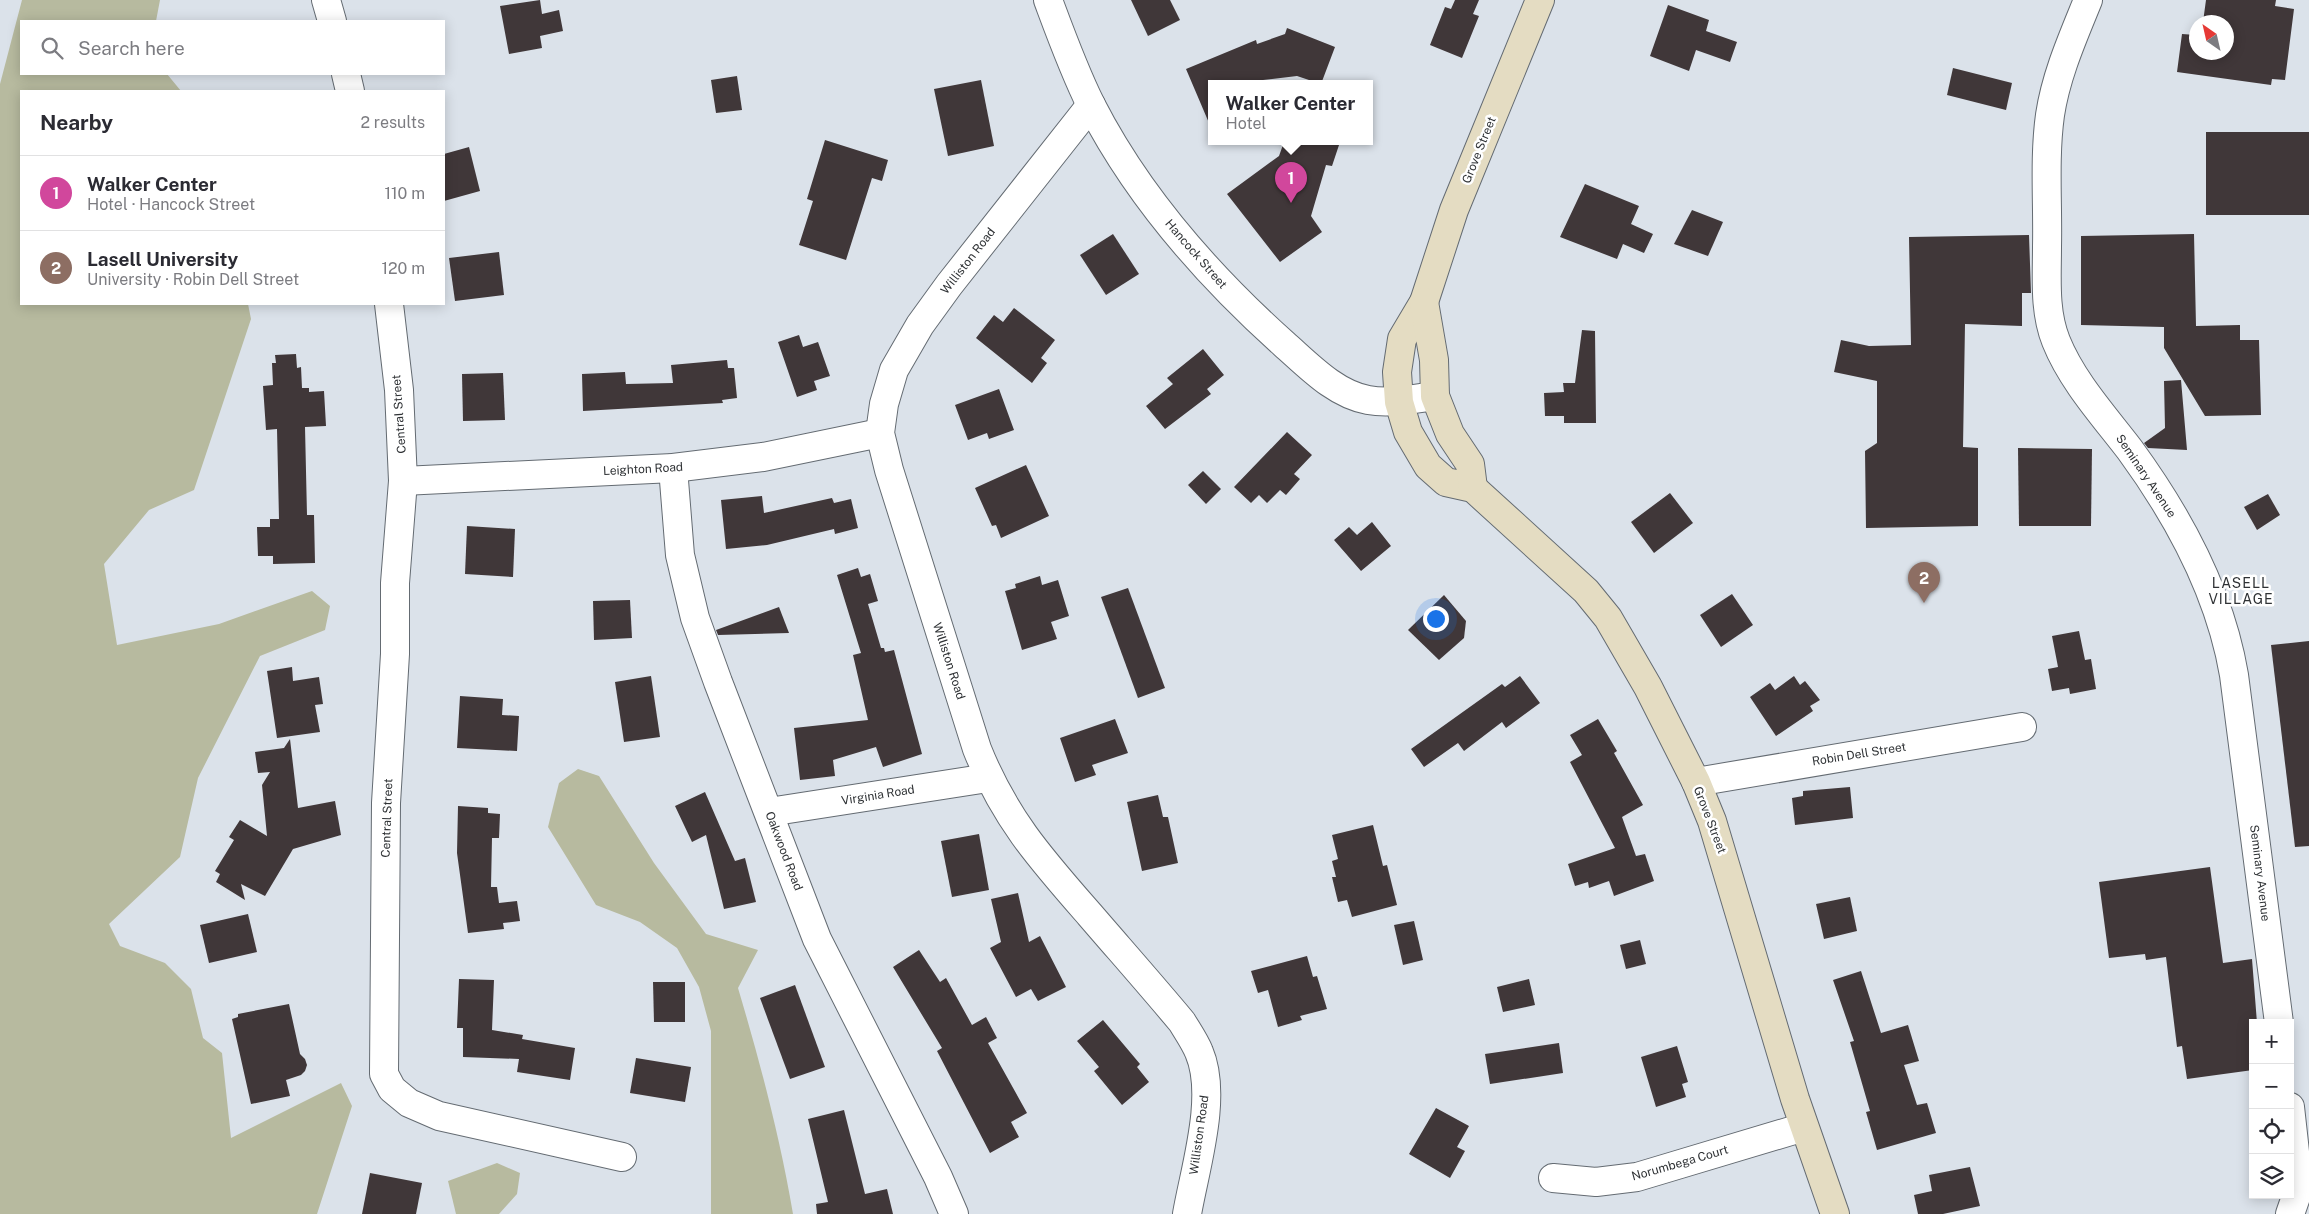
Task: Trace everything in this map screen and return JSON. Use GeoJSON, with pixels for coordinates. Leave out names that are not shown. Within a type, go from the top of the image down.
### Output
{"type":"FeatureCollection","features":[{"type":"Feature","properties":{"kind":"main road","name":"Grove Street"},"geometry":{"type":"LineString","coordinates":[[1540,0],[1454,210],[1424,302],[1402,339],[1397,372],[1399,402],[1408,432],[1428,466],[1446,482],[1473,488],[1586,591],[1603,612],[1634,660],[1696,782],[1728,869],[1804,1127],[1835,1214]]}},
{"type":"Feature","properties":{"kind":"main road","name":"Grove Street"},"geometry":{"type":"LineString","coordinates":[[1424,302],[1434,360],[1435,396],[1450,434],[1470,464],[1473,488]]}},
{"type":"Feature","properties":{"kind":"street"},"geometry":{"type":"LineString","coordinates":[[326,0],[332,20]]}},
{"type":"Feature","properties":{"kind":"street","name":"Hancock Street"},"geometry":{"type":"LineString","coordinates":[[1048,0],[1091,104],[1139,185],[1168,224],[1246,310],[1339,390],[1367,400],[1399,402],[1435,396]]}},
{"type":"Feature","properties":{"kind":"street","name":"Seminary Avenue"},"geometry":{"type":"LineString","coordinates":[[2088,0],[2058,81],[2050,116],[2047,302],[2050,320],[2056,341],[2073,372],[2153,482],[2173,515],[2210,588],[2222,625],[2234,674],[2278,1019]]}},
{"type":"Feature","properties":{"kind":"street"},"geometry":{"type":"LineString","coordinates":[[346,75],[350,90]]}},
{"type":"Feature","properties":{"kind":"street","name":"Williston Road"},"geometry":{"type":"LineString","coordinates":[[1091,104],[920,325],[894,370],[884,404],[880,433],[889,470],[912,544],[977,749],[988,778],[1008,814],[1032,849],[1182,1022],[1200,1053],[1206,1086],[1204,1122],[1187,1214]]}},
{"type":"Feature","properties":{"kind":"street","name":"Central Street"},"geometry":{"type":"LineString","coordinates":[[388,305],[399,390],[403,481],[395,583],[395,654],[386,803],[384,1074],[392,1089],[409,1103],[440,1116],[622,1157]]}},
{"type":"Feature","properties":{"kind":"street","name":"Leighton Road"},"geometry":{"type":"LineString","coordinates":[[403,481],[673,468],[763,458],[880,433]]}},
{"type":"Feature","properties":{"kind":"street","name":"Oakwood Road"},"geometry":{"type":"LineString","coordinates":[[673,468],[680,555],[695,618],[768,812],[818,939],[938,1177],[954,1214]]}},
{"type":"Feature","properties":{"kind":"street","name":"Robin Dell Street"},"geometry":{"type":"LineString","coordinates":[[1696,782],[2022,727]]}},
{"type":"Feature","properties":{"kind":"street","name":"Virginia Road"},"geometry":{"type":"LineString","coordinates":[[768,812],[988,778]]}},
{"type":"Feature","properties":{"kind":"street"},"geometry":{"type":"LineString","coordinates":[[2290,1109],[2299,1188],[2290,1214]]}},
{"type":"Feature","properties":{"kind":"street","name":"Norumbega Court"},"geometry":{"type":"LineString","coordinates":[[1552,1178],[1596,1182],[1638,1177],[1804,1127]]}},
{"type":"Feature","properties":{"kind":"green space"},"geometry":{"type":"Polygon","coordinates":[[[22,0],[160,0],[156,20],[20,20],[20,75],[168,75],[180,90],[20,90],[20,305],[248,305],[251,319],[194,490],[149,510],[104,564],[117,645],[219,624],[312,591],[330,606],[325,630],[260,656],[198,778],[180,857],[109,924],[120,946],[165,963],[191,989],[203,1038],[222,1053],[231,1138],[341,1083],[352,1106],[317,1214],[0,1214],[0,84],[22,0]]]}},
{"type":"Feature","properties":{"kind":"green space"},"geometry":{"type":"Polygon","coordinates":[[[578,769],[599,776],[654,863],[706,934],[758,950],[738,988],[769,1100],[793,1214],[711,1214],[711,1031],[699,987],[677,948],[640,922],[596,905],[548,827],[559,783],[578,769]]]}},
{"type":"Feature","properties":{"kind":"green space"},"geometry":{"type":"Polygon","coordinates":[[[497,1163],[520,1173],[517,1194],[499,1214],[456,1214],[448,1181],[497,1163]]]}},
{"type":"Feature","properties":{"kind":"building"},"geometry":{"type":"Polygon","coordinates":[[[540,0],[542,14],[559,10],[563,31],[540,36],[542,48],[509,54],[500,6],[540,0]]]}},
{"type":"Feature","properties":{"kind":"building"},"geometry":{"type":"Polygon","coordinates":[[[1131,0],[1170,0],[1180,20],[1148,36],[1131,0]]]}},
{"type":"Feature","properties":{"kind":"building"},"geometry":{"type":"Polygon","coordinates":[[[1455,0],[1479,0],[1473,14],[1479,16],[1462,58],[1430,45],[1445,7],[1451,9],[1455,0]]]}},
{"type":"Feature","properties":{"kind":"building"},"geometry":{"type":"Polygon","coordinates":[[[2206,0],[2276,0],[2275,6],[2294,9],[2285,80],[2272,79],[2271,85],[2177,72],[2182,34],[2189,34],[2189,60],[2234,60],[2234,15],[2204,15],[2206,0]]]}},
{"type":"Feature","properties":{"kind":"building"},"geometry":{"type":"Polygon","coordinates":[[[1668,5],[1709,20],[1706,31],[1737,42],[1730,62],[1696,50],[1689,71],[1650,56],[1668,5]]]}},
{"type":"Feature","properties":{"kind":"building"},"geometry":{"type":"Polygon","coordinates":[[[1287,28],[1335,47],[1323,80],[1309,80],[1297,76],[1263,80],[1208,80],[1208,121],[1186,69],[1256,40],[1257,44],[1285,34],[1287,28]]]}},
{"type":"Feature","properties":{"kind":"building"},"geometry":{"type":"Polygon","coordinates":[[[1953,68],[2012,83],[2006,110],[1947,95],[1953,68]]]}},
{"type":"Feature","properties":{"kind":"building"},"geometry":{"type":"Polygon","coordinates":[[[737,76],[742,110],[716,113],[711,80],[737,76]]]}},
{"type":"Feature","properties":{"kind":"building"},"geometry":{"type":"Polygon","coordinates":[[[981,80],[994,146],[948,156],[934,89],[981,80]]]}},
{"type":"Feature","properties":{"kind":"building"},"geometry":{"type":"Polygon","coordinates":[[[2206,132],[2309,132],[2309,215],[2206,215],[2206,132]]]}},
{"type":"Feature","properties":{"kind":"building"},"geometry":{"type":"Polygon","coordinates":[[[825,140],[888,160],[882,181],[872,178],[846,260],[799,245],[813,201],[807,199],[825,140]]]}},
{"type":"Feature","properties":{"kind":"building"},"geometry":{"type":"Polygon","coordinates":[[[1283,145],[1339,145],[1332,166],[1326,165],[1311,216],[1322,232],[1280,262],[1227,194],[1279,156],[1283,145]]]}},
{"type":"Feature","properties":{"kind":"building"},"geometry":{"type":"Polygon","coordinates":[[[469,147],[480,191],[445,201],[445,154],[469,147]]]}},
{"type":"Feature","properties":{"kind":"building"},"geometry":{"type":"Polygon","coordinates":[[[1585,184],[1639,206],[1631,224],[1653,234],[1644,253],[1623,244],[1617,259],[1560,237],[1585,184]]]}},
{"type":"Feature","properties":{"kind":"building"},"geometry":{"type":"Polygon","coordinates":[[[1692,210],[1723,222],[1708,256],[1674,244],[1692,210]]]}},
{"type":"Feature","properties":{"kind":"building"},"geometry":{"type":"Polygon","coordinates":[[[1113,234],[1139,274],[1106,295],[1080,255],[1113,234]]]}},
{"type":"Feature","properties":{"kind":"building"},"geometry":{"type":"Polygon","coordinates":[[[2194,234],[2196,326],[2240,325],[2240,340],[2259,340],[2261,415],[2205,416],[2164,348],[2164,327],[2081,325],[2081,236],[2194,234]]]}},
{"type":"Feature","properties":{"kind":"building"},"geometry":{"type":"Polygon","coordinates":[[[2029,235],[2031,293],[2022,293],[2022,326],[1965,324],[1963,447],[1978,448],[1978,526],[1866,528],[1865,451],[1877,443],[1877,381],[1834,372],[1841,340],[1869,346],[1911,345],[1909,237],[2029,235]]]}},
{"type":"Feature","properties":{"kind":"building"},"geometry":{"type":"Polygon","coordinates":[[[499,252],[504,295],[455,301],[449,258],[499,252]]]}},
{"type":"Feature","properties":{"kind":"building"},"geometry":{"type":"Polygon","coordinates":[[[1014,308],[1055,340],[1041,358],[1047,363],[1032,383],[976,338],[994,315],[1003,322],[1014,308]]]}},
{"type":"Feature","properties":{"kind":"building"},"geometry":{"type":"Polygon","coordinates":[[[1582,330],[1595,331],[1596,423],[1564,423],[1564,416],[1545,416],[1544,393],[1564,392],[1563,383],[1575,383],[1582,330]]]}},
{"type":"Feature","properties":{"kind":"building"},"geometry":{"type":"Polygon","coordinates":[[[799,335],[803,347],[818,342],[830,376],[814,381],[817,390],[797,397],[778,342],[799,335]]]}},
{"type":"Feature","properties":{"kind":"building"},"geometry":{"type":"Polygon","coordinates":[[[1203,349],[1224,375],[1207,389],[1211,394],[1165,429],[1146,406],[1173,384],[1167,378],[1203,349]]]}},
{"type":"Feature","properties":{"kind":"building"},"geometry":{"type":"Polygon","coordinates":[[[296,354],[297,368],[301,367],[302,388],[309,388],[309,392],[324,391],[326,426],[305,427],[307,515],[314,515],[315,563],[273,564],[273,556],[258,556],[257,527],[270,527],[270,519],[279,519],[277,429],[266,430],[263,386],[273,385],[272,363],[276,363],[275,355],[296,354]]]}},
{"type":"Feature","properties":{"kind":"building"},"geometry":{"type":"Polygon","coordinates":[[[727,360],[728,368],[734,368],[737,398],[722,400],[723,403],[583,411],[582,374],[625,372],[626,384],[673,383],[671,365],[727,360]]]}},
{"type":"Feature","properties":{"kind":"building"},"geometry":{"type":"Polygon","coordinates":[[[503,373],[505,420],[463,421],[462,374],[503,373]]]}},
{"type":"Feature","properties":{"kind":"building"},"geometry":{"type":"Polygon","coordinates":[[[2181,380],[2187,450],[2148,448],[2144,443],[2165,428],[2164,381],[2181,380]]]}},
{"type":"Feature","properties":{"kind":"building"},"geometry":{"type":"Polygon","coordinates":[[[999,389],[1014,430],[989,439],[987,433],[968,440],[955,405],[999,389]]]}},
{"type":"Feature","properties":{"kind":"building"},"geometry":{"type":"Polygon","coordinates":[[[1287,432],[1312,455],[1294,474],[1300,479],[1286,495],[1280,490],[1267,503],[1259,495],[1251,503],[1234,487],[1287,432]]]}},
{"type":"Feature","properties":{"kind":"building"},"geometry":{"type":"Polygon","coordinates":[[[2018,448],[2092,449],[2091,526],[2019,526],[2018,448]]]}},
{"type":"Feature","properties":{"kind":"building"},"geometry":{"type":"Polygon","coordinates":[[[1026,465],[1049,516],[1001,538],[996,525],[992,526],[975,488],[1026,465]]]}},
{"type":"Feature","properties":{"kind":"building"},"geometry":{"type":"Polygon","coordinates":[[[1203,471],[1221,489],[1206,504],[1188,485],[1203,471]]]}},
{"type":"Feature","properties":{"kind":"building"},"geometry":{"type":"Polygon","coordinates":[[[1670,493],[1693,523],[1654,553],[1631,522],[1670,493]]]}},
{"type":"Feature","properties":{"kind":"building"},"geometry":{"type":"Polygon","coordinates":[[[2268,494],[2280,515],[2257,530],[2244,507],[2268,494]]]}},
{"type":"Feature","properties":{"kind":"building"},"geometry":{"type":"Polygon","coordinates":[[[762,496],[764,513],[832,498],[834,503],[851,499],[858,528],[835,534],[834,529],[767,545],[726,549],[721,500],[762,496]]]}},
{"type":"Feature","properties":{"kind":"building"},"geometry":{"type":"Polygon","coordinates":[[[1372,522],[1391,546],[1361,571],[1334,540],[1349,527],[1357,535],[1372,522]]]}},
{"type":"Feature","properties":{"kind":"building"},"geometry":{"type":"Polygon","coordinates":[[[467,526],[515,529],[513,577],[465,574],[467,526]]]}},
{"type":"Feature","properties":{"kind":"building"},"geometry":{"type":"Polygon","coordinates":[[[858,568],[861,577],[870,574],[878,601],[868,604],[881,648],[884,648],[885,652],[894,650],[922,754],[883,767],[876,747],[833,760],[835,776],[800,780],[794,728],[868,720],[853,655],[861,653],[837,575],[858,568]]]}},
{"type":"Feature","properties":{"kind":"building"},"geometry":{"type":"Polygon","coordinates":[[[1040,576],[1042,585],[1058,580],[1069,616],[1051,622],[1057,639],[1022,650],[1005,591],[1016,588],[1015,584],[1040,576]]]}},
{"type":"Feature","properties":{"kind":"building"},"geometry":{"type":"Polygon","coordinates":[[[1128,588],[1165,688],[1138,698],[1101,597],[1128,588]]]}},
{"type":"Feature","properties":{"kind":"building"},"geometry":{"type":"Polygon","coordinates":[[[1732,594],[1753,625],[1721,647],[1700,615],[1732,594]]]}},
{"type":"Feature","properties":{"kind":"building"},"geometry":{"type":"Polygon","coordinates":[[[1444,595],[1466,621],[1464,638],[1439,660],[1408,630],[1444,595]]]}},
{"type":"Feature","properties":{"kind":"building"},"geometry":{"type":"Polygon","coordinates":[[[630,600],[632,638],[594,640],[593,601],[630,600]]]}},
{"type":"Feature","properties":{"kind":"building"},"geometry":{"type":"Polygon","coordinates":[[[779,607],[789,633],[718,635],[716,630],[779,607]]]}},
{"type":"Feature","properties":{"kind":"building"},"geometry":{"type":"Polygon","coordinates":[[[2079,631],[2085,660],[2091,659],[2096,689],[2070,694],[2069,688],[2052,691],[2048,669],[2058,667],[2052,636],[2079,631]]]}},
{"type":"Feature","properties":{"kind":"building"},"geometry":{"type":"Polygon","coordinates":[[[2309,641],[2309,846],[2295,847],[2271,645],[2309,641]]]}},
{"type":"Feature","properties":{"kind":"building"},"geometry":{"type":"Polygon","coordinates":[[[292,667],[293,681],[319,677],[323,704],[315,705],[320,732],[277,738],[267,671],[292,667]]]}},
{"type":"Feature","properties":{"kind":"building"},"geometry":{"type":"Polygon","coordinates":[[[651,676],[660,737],[624,742],[615,682],[651,676]]]}},
{"type":"Feature","properties":{"kind":"building"},"geometry":{"type":"Polygon","coordinates":[[[1520,676],[1540,703],[1506,728],[1502,722],[1464,751],[1458,743],[1424,767],[1411,749],[1502,684],[1505,687],[1520,676]]]}},
{"type":"Feature","properties":{"kind":"building"},"geometry":{"type":"Polygon","coordinates":[[[1794,676],[1800,685],[1805,681],[1820,700],[1810,706],[1813,711],[1776,736],[1750,697],[1770,683],[1775,690],[1794,676]]]}},
{"type":"Feature","properties":{"kind":"building"},"geometry":{"type":"Polygon","coordinates":[[[460,696],[503,699],[502,715],[519,716],[517,751],[457,748],[460,696]]]}},
{"type":"Feature","properties":{"kind":"building"},"geometry":{"type":"Polygon","coordinates":[[[1115,719],[1128,753],[1092,765],[1096,775],[1075,782],[1060,738],[1115,719]]]}},
{"type":"Feature","properties":{"kind":"building"},"geometry":{"type":"Polygon","coordinates":[[[1598,719],[1617,751],[1614,753],[1643,805],[1622,817],[1636,856],[1645,854],[1654,881],[1614,896],[1609,881],[1589,888],[1588,882],[1575,886],[1568,864],[1615,848],[1570,762],[1582,755],[1570,735],[1598,719]]]}},
{"type":"Feature","properties":{"kind":"building"},"geometry":{"type":"Polygon","coordinates":[[[290,739],[298,808],[335,801],[341,835],[293,849],[265,896],[241,884],[245,900],[216,882],[220,874],[215,871],[234,840],[229,837],[240,820],[267,836],[262,785],[270,772],[258,773],[255,752],[284,748],[290,739]]]}},
{"type":"Feature","properties":{"kind":"building"},"geometry":{"type":"Polygon","coordinates":[[[1850,787],[1853,818],[1795,825],[1792,798],[1803,796],[1803,791],[1850,787]]]}},
{"type":"Feature","properties":{"kind":"building"},"geometry":{"type":"Polygon","coordinates":[[[705,792],[735,861],[745,858],[756,902],[724,909],[706,835],[692,842],[675,806],[705,792]]]}},
{"type":"Feature","properties":{"kind":"building"},"geometry":{"type":"Polygon","coordinates":[[[1158,795],[1163,817],[1168,817],[1178,863],[1142,871],[1127,802],[1158,795]]]}},
{"type":"Feature","properties":{"kind":"building"},"geometry":{"type":"Polygon","coordinates":[[[458,806],[488,808],[488,813],[500,814],[499,838],[492,838],[491,887],[497,887],[499,903],[517,901],[520,921],[503,923],[504,929],[468,933],[457,853],[458,806]]]}},
{"type":"Feature","properties":{"kind":"building"},"geometry":{"type":"Polygon","coordinates":[[[1373,825],[1383,866],[1387,865],[1397,905],[1352,917],[1347,900],[1338,902],[1332,877],[1336,877],[1332,861],[1338,859],[1332,835],[1373,825]]]}},
{"type":"Feature","properties":{"kind":"building"},"geometry":{"type":"Polygon","coordinates":[[[979,834],[989,890],[952,897],[941,841],[979,834]]]}},
{"type":"Feature","properties":{"kind":"building"},"geometry":{"type":"Polygon","coordinates":[[[2210,867],[2223,963],[2252,959],[2257,1019],[2249,1019],[2249,1071],[2187,1079],[2182,1046],[2177,1047],[2166,957],[2146,960],[2145,954],[2109,958],[2099,882],[2210,867]]]}},
{"type":"Feature","properties":{"kind":"building"},"geometry":{"type":"Polygon","coordinates":[[[1018,893],[1029,942],[1040,936],[1066,987],[1038,1001],[1031,989],[1016,997],[990,948],[1001,942],[991,899],[1018,893]]]}},
{"type":"Feature","properties":{"kind":"building"},"geometry":{"type":"Polygon","coordinates":[[[1850,897],[1857,931],[1824,939],[1816,904],[1850,897]]]}},
{"type":"Feature","properties":{"kind":"building"},"geometry":{"type":"Polygon","coordinates":[[[248,914],[257,952],[209,963],[200,925],[248,914]]]}},
{"type":"Feature","properties":{"kind":"building"},"geometry":{"type":"Polygon","coordinates":[[[1414,921],[1423,960],[1403,965],[1394,925],[1414,921]]]}},
{"type":"Feature","properties":{"kind":"building"},"geometry":{"type":"Polygon","coordinates":[[[1640,940],[1646,964],[1626,969],[1620,945],[1640,940]]]}},
{"type":"Feature","properties":{"kind":"building"},"geometry":{"type":"Polygon","coordinates":[[[919,950],[940,982],[946,978],[972,1025],[986,1017],[997,1038],[988,1043],[1027,1113],[1011,1122],[1019,1137],[990,1153],[937,1051],[942,1048],[893,967],[919,950]]]}},
{"type":"Feature","properties":{"kind":"building"},"geometry":{"type":"Polygon","coordinates":[[[1307,956],[1313,977],[1317,976],[1327,1009],[1300,1016],[1302,1020],[1278,1027],[1268,990],[1258,993],[1251,971],[1307,956]]]}},
{"type":"Feature","properties":{"kind":"building"},"geometry":{"type":"Polygon","coordinates":[[[1861,971],[1881,1033],[1908,1025],[1919,1061],[1904,1065],[1917,1105],[1927,1103],[1936,1133],[1877,1150],[1866,1112],[1870,1111],[1850,1042],[1854,1041],[1833,980],[1861,971]]]}},
{"type":"Feature","properties":{"kind":"building"},"geometry":{"type":"Polygon","coordinates":[[[459,979],[494,980],[492,1030],[523,1035],[522,1039],[575,1048],[570,1080],[517,1072],[519,1059],[463,1057],[463,1028],[457,1028],[459,979]]]}},
{"type":"Feature","properties":{"kind":"building"},"geometry":{"type":"Polygon","coordinates":[[[1529,979],[1535,1005],[1503,1012],[1497,987],[1529,979]]]}},
{"type":"Feature","properties":{"kind":"building"},"geometry":{"type":"Polygon","coordinates":[[[653,982],[685,982],[685,1022],[654,1022],[653,982]]]}},
{"type":"Feature","properties":{"kind":"building"},"geometry":{"type":"Polygon","coordinates":[[[795,985],[825,1067],[790,1079],[760,998],[795,985]]]}},
{"type":"Feature","properties":{"kind":"building"},"geometry":{"type":"Polygon","coordinates":[[[289,1004],[300,1054],[305,1059],[307,1065],[305,1071],[301,1075],[286,1080],[290,1096],[251,1104],[232,1019],[238,1017],[238,1014],[289,1004]]]}},
{"type":"Feature","properties":{"kind":"building"},"geometry":{"type":"Polygon","coordinates":[[[1103,1020],[1140,1064],[1137,1067],[1149,1082],[1122,1105],[1094,1071],[1099,1067],[1077,1041],[1103,1020]]]}},
{"type":"Feature","properties":{"kind":"building"},"geometry":{"type":"Polygon","coordinates":[[[1559,1043],[1563,1073],[1490,1084],[1485,1054],[1559,1043]]]}},
{"type":"Feature","properties":{"kind":"building"},"geometry":{"type":"Polygon","coordinates":[[[1677,1046],[1688,1082],[1682,1084],[1686,1097],[1656,1107],[1641,1057],[1677,1046]]]}},
{"type":"Feature","properties":{"kind":"building"},"geometry":{"type":"Polygon","coordinates":[[[636,1058],[691,1067],[685,1102],[630,1093],[636,1058]]]}},
{"type":"Feature","properties":{"kind":"building"},"geometry":{"type":"Polygon","coordinates":[[[1436,1108],[1469,1126],[1457,1147],[1465,1151],[1450,1178],[1409,1154],[1436,1108]]]}},
{"type":"Feature","properties":{"kind":"building"},"geometry":{"type":"Polygon","coordinates":[[[844,1110],[865,1194],[887,1189],[893,1214],[817,1214],[816,1204],[828,1202],[808,1119],[844,1110]]]}},
{"type":"Feature","properties":{"kind":"building"},"geometry":{"type":"Polygon","coordinates":[[[1970,1167],[1980,1206],[1943,1214],[1918,1214],[1914,1195],[1932,1191],[1929,1175],[1970,1167]]]}},
{"type":"Feature","properties":{"kind":"building"},"geometry":{"type":"Polygon","coordinates":[[[370,1173],[422,1183],[416,1214],[362,1214],[370,1173]]]}},
{"type":"Feature","properties":{"kind":"place","name":"Walker Center"},"geometry":{"type":"Point","coordinates":[1291,203]}},
{"type":"Feature","properties":{"kind":"place","name":"Lasell University"},"geometry":{"type":"Point","coordinates":[1924,603]}},
{"type":"Feature","properties":{"kind":"district","name":"LASELL VILLAGE"},"geometry":{"type":"Point","coordinates":[2241,592]}}]}
